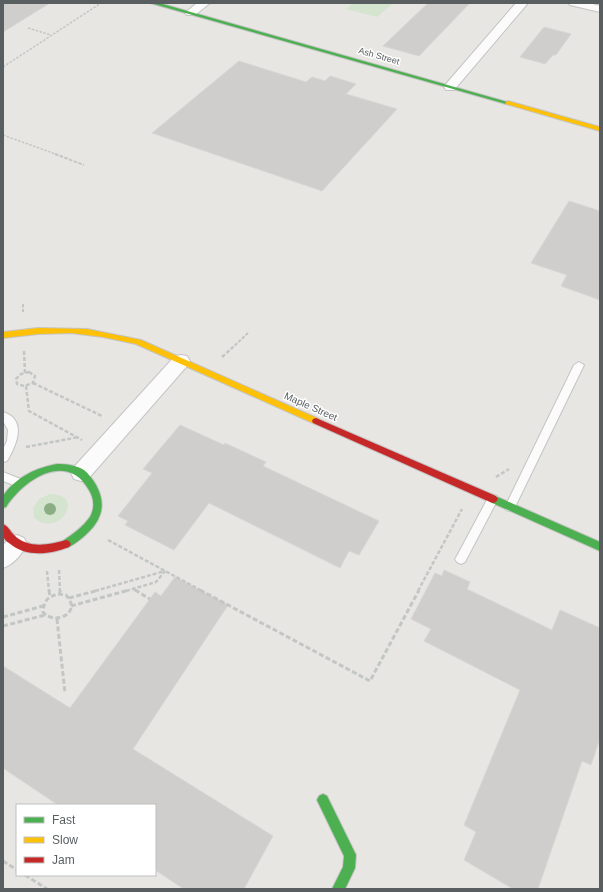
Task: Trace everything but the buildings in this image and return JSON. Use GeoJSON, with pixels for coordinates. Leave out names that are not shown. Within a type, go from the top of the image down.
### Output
{"type":"FeatureCollection","features":[{"type":"Feature","properties":{"kind":"street","name":"Ash Street"},"geometry":{"type":"LineString","coordinates":[[153,3],[191,12],[600,129]]}},
{"type":"Feature","properties":{"kind":"street"},"geometry":{"type":"LineString","coordinates":[[191,12],[204,3]]}},
{"type":"Feature","properties":{"kind":"street"},"geometry":{"type":"LineString","coordinates":[[450,87],[522,3]]}},
{"type":"Feature","properties":{"kind":"street"},"geometry":{"type":"LineString","coordinates":[[579,4],[600,9]]}},
{"type":"Feature","properties":{"kind":"street","name":"Maple Street"},"geometry":{"type":"LineString","coordinates":[[3,335],[46,329],[91,330],[110,333],[138,342],[600,547]]}},
{"type":"Feature","properties":{"kind":"street"},"geometry":{"type":"LineString","coordinates":[[80,473],[181,361]]}},
{"type":"Feature","properties":{"kind":"street"},"geometry":{"type":"LineString","coordinates":[[3,504],[8,494],[18,483],[32,475],[46,470],[61,469],[80,473],[94,487],[98,498],[94,519],[88,529],[70,542],[56,548],[44,550],[32,549],[17,544],[9,538],[3,528]]}},
{"type":"Feature","properties":{"kind":"street"},"geometry":{"type":"LineString","coordinates":[[3,559],[17,544]]}},
{"type":"Feature","properties":{"kind":"street"},"geometry":{"type":"LineString","coordinates":[[323,800],[350,854],[349,868],[338,889]]}},
{"type":"Feature","properties":{"kind":"lane"},"geometry":{"type":"LineString","coordinates":[[510,507],[579,365]]}},
{"type":"Feature","properties":{"kind":"lane"},"geometry":{"type":"LineString","coordinates":[[3,416],[12,424],[14,433],[12,444],[5,454]]}},
{"type":"Feature","properties":{"kind":"lane"},"geometry":{"type":"LineString","coordinates":[[3,476],[18,483]]}},
{"type":"Feature","properties":{"kind":"lane"},"geometry":{"type":"LineString","coordinates":[[461,559],[493,499]]}},
{"type":"Feature","properties":{"kind":"path"},"geometry":{"type":"LineString","coordinates":[[3,67],[101,3]]}},
{"type":"Feature","properties":{"kind":"path"},"geometry":{"type":"LineString","coordinates":[[28,28],[51,35]]}},
{"type":"Feature","properties":{"kind":"path"},"geometry":{"type":"LineString","coordinates":[[3,135],[84,165]]}},
{"type":"Feature","properties":{"kind":"path"},"geometry":{"type":"LineString","coordinates":[[33,383],[35,378],[34,375],[29,372],[23,373],[17,377],[16,382],[19,385],[26,386],[33,383],[106,418]]}},
{"type":"Feature","properties":{"kind":"path"},"geometry":{"type":"LineString","coordinates":[[26,386],[29,411],[79,437],[84,443]]}},
{"type":"Feature","properties":{"kind":"path"},"geometry":{"type":"LineString","coordinates":[[5,454],[79,437]]}},
{"type":"Feature","properties":{"kind":"path"},"geometry":{"type":"LineString","coordinates":[[88,529],[370,681],[472,490],[535,454]]}},
{"type":"Feature","properties":{"kind":"path"},"geometry":{"type":"LineString","coordinates":[[58,563],[60,594]]}},
{"type":"Feature","properties":{"kind":"path"},"geometry":{"type":"LineString","coordinates":[[47,566],[50,597]]}},
{"type":"Feature","properties":{"kind":"path"},"geometry":{"type":"LineString","coordinates":[[3,626],[45,615],[52,619],[57,619],[66,614],[71,606],[156,582],[166,571]]}},
{"type":"Feature","properties":{"kind":"path"},"geometry":{"type":"LineString","coordinates":[[69,598],[166,571]]}},
{"type":"Feature","properties":{"kind":"path"},"geometry":{"type":"LineString","coordinates":[[133,588],[150,599]]}},
{"type":"Feature","properties":{"kind":"path"},"geometry":{"type":"LineString","coordinates":[[3,617],[44,605],[50,597],[60,594],[66,595],[69,598],[71,606]]}},
{"type":"Feature","properties":{"kind":"path"},"geometry":{"type":"LineString","coordinates":[[44,605],[45,615]]}},
{"type":"Feature","properties":{"kind":"path"},"geometry":{"type":"LineString","coordinates":[[57,619],[65,693]]}},
{"type":"Feature","properties":{"kind":"path"},"geometry":{"type":"LineString","coordinates":[[3,861],[16,869]]}},
{"type":"Feature","properties":{"kind":"path"},"geometry":{"type":"LineString","coordinates":[[27,876],[47,889]]}},
{"type":"Feature","properties":{"kind":"green space"},"geometry":{"type":"Polygon","coordinates":[[[353,3],[393,3],[377,17],[346,9],[353,3]]]}},
{"type":"Feature","properties":{"kind":"green space"},"geometry":{"type":"Polygon","coordinates":[[[50,494],[61,496],[67,501],[68,507],[60,520],[52,523],[43,523],[34,518],[33,508],[39,499],[50,494]]]}},
{"type":"Feature","properties":{"kind":"traffic: fast"},"geometry":{"type":"LineString","coordinates":[[153,3],[508,103]]}},
{"type":"Feature","properties":{"kind":"traffic: fast"},"geometry":{"type":"LineString","coordinates":[[3,504],[16,487],[35,474],[57,468],[68,468],[79,472],[87,479],[96,494],[98,503],[97,511],[94,519],[88,526],[66,544]]}},
{"type":"Feature","properties":{"kind":"traffic: fast"},"geometry":{"type":"LineString","coordinates":[[493,499],[600,547]]}},
{"type":"Feature","properties":{"kind":"traffic: fast"},"geometry":{"type":"LineString","coordinates":[[323,800],[350,855],[349,868],[338,889]]}},
{"type":"Feature","properties":{"kind":"traffic: slow"},"geometry":{"type":"LineString","coordinates":[[508,103],[600,129]]}},
{"type":"Feature","properties":{"kind":"traffic: slow"},"geometry":{"type":"LineString","coordinates":[[3,335],[21,332],[55,330],[103,334],[138,342],[316,421]]}},
{"type":"Feature","properties":{"kind":"traffic: jam"},"geometry":{"type":"LineString","coordinates":[[316,421],[493,499]]}},
{"type":"Feature","properties":{"kind":"traffic: jam"},"geometry":{"type":"LineString","coordinates":[[3,528],[8,536],[22,546],[40,549],[58,547],[66,544]]}}]}
